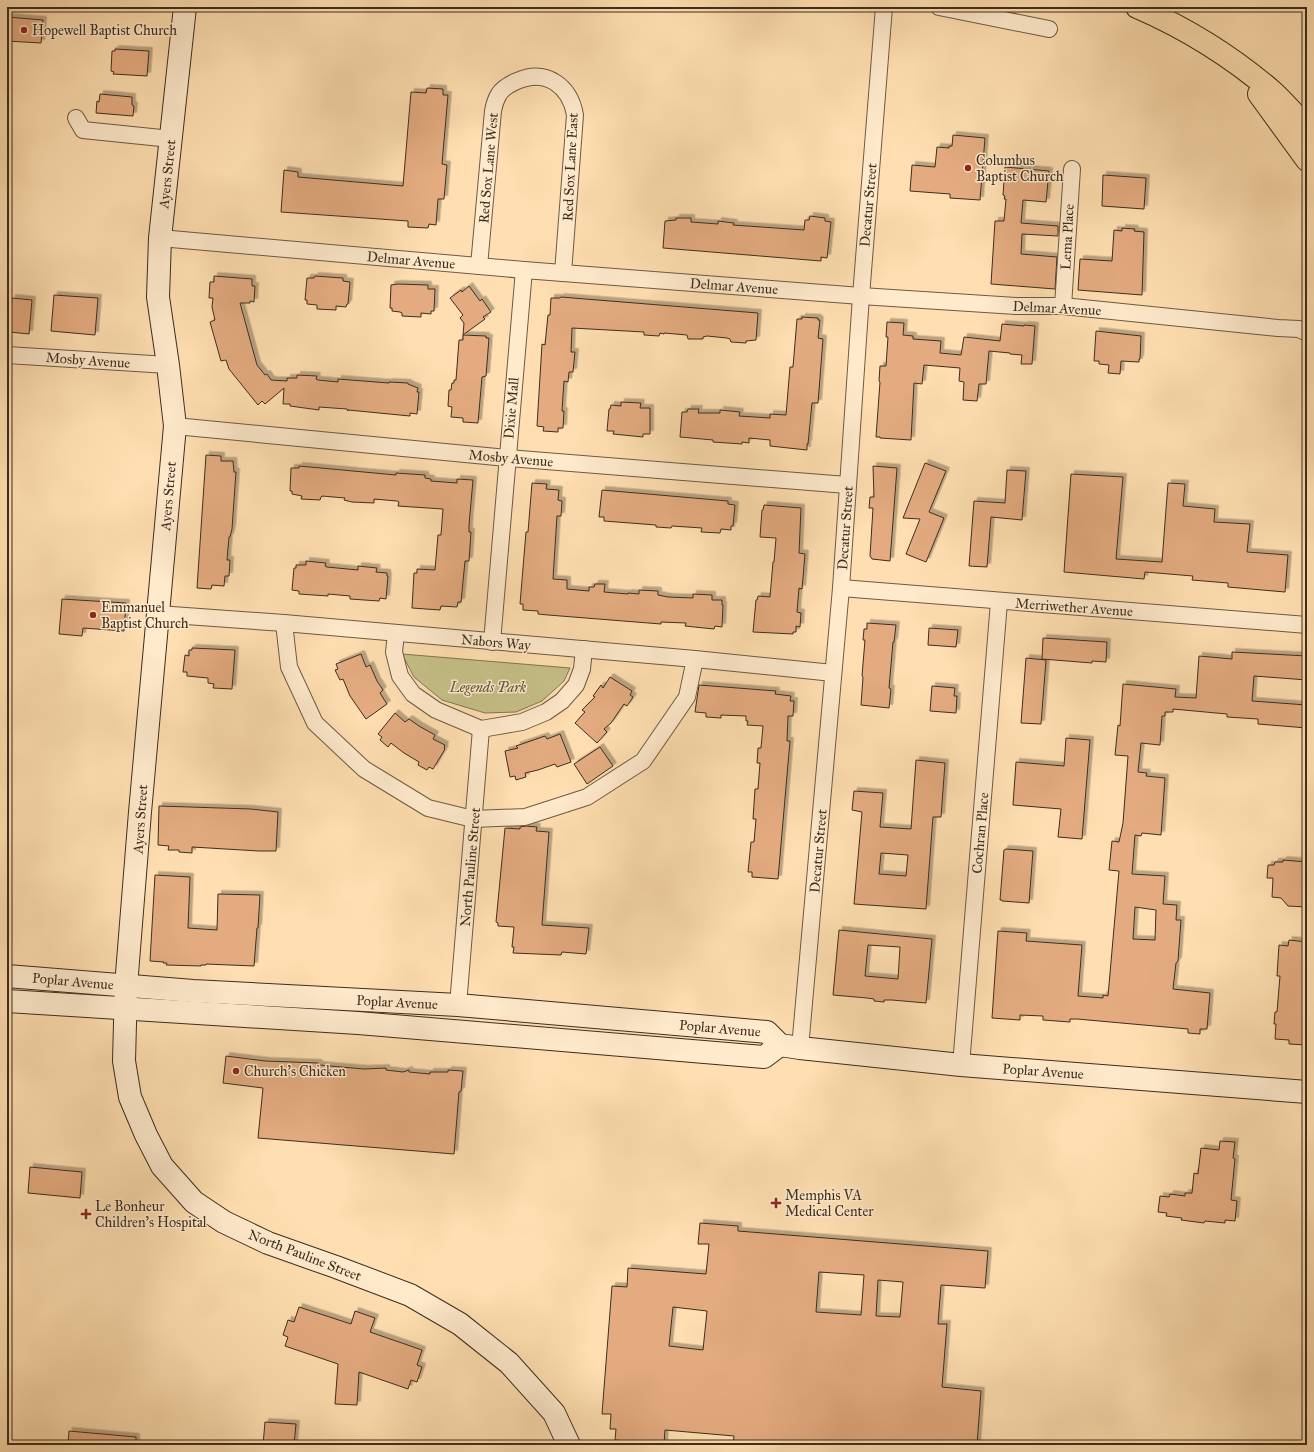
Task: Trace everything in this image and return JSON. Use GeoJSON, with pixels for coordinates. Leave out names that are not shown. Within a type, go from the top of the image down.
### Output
{"type":"FeatureCollection","features":[{"type":"Feature","properties":{"kind":"highway"},"geometry":{"type":"LineString","coordinates":[[1137,7],[1169,21],[1213,46],[1234,60],[1275,93],[1307,128]]}},
{"type":"Feature","properties":{"kind":"highway"},"geometry":{"type":"LineString","coordinates":[[1234,60],[1307,160]]}},
{"type":"Feature","properties":{"kind":"main road","name":"Ayers Street"},"geometry":{"type":"LineString","coordinates":[[126,986],[175,426],[158,297],[160,238],[185,7]]}},
{"type":"Feature","properties":{"kind":"main road","name":"Poplar Avenue"},"geometry":{"type":"LineString","coordinates":[[7,976],[215,992],[458,1006],[767,1032],[790,1047]]}},
{"type":"Feature","properties":{"kind":"main road","name":"North Pauline Street"},"geometry":{"type":"LineString","coordinates":[[126,986],[124,1061],[130,1097],[162,1166],[194,1202],[224,1222],[268,1243],[336,1266],[410,1295],[460,1324],[509,1363],[554,1413],[569,1445]]}},
{"type":"Feature","properties":{"kind":"main road","name":"Poplar Avenue"},"geometry":{"type":"LineString","coordinates":[[7,1001],[358,1023],[764,1057],[790,1047],[961,1065],[1307,1092]]}},
{"type":"Feature","properties":{"kind":"street","name":"Decatur Street"},"geometry":{"type":"LineString","coordinates":[[790,1047],[833,673],[841,588],[861,296],[884,7]]}},
{"type":"Feature","properties":{"kind":"street"},"geometry":{"type":"LineString","coordinates":[[939,7],[1049,30]]}},
{"type":"Feature","properties":{"kind":"street","name":"Red Sox Lane West"},"geometry":{"type":"LineString","coordinates":[[479,266],[492,111],[495,101],[500,92],[510,84],[521,79],[541,77]]}},
{"type":"Feature","properties":{"kind":"street","name":"Red Sox Lane East"},"geometry":{"type":"LineString","coordinates":[[541,77],[547,78],[558,84],[569,95],[575,115],[563,273]]}},
{"type":"Feature","properties":{"kind":"street"},"geometry":{"type":"LineString","coordinates":[[76,118],[83,130],[171,139]]}},
{"type":"Feature","properties":{"kind":"street","name":"Lema Place"},"geometry":{"type":"LineString","coordinates":[[1063,306],[1072,169]]}},
{"type":"Feature","properties":{"kind":"street","name":"Delmar Avenue"},"geometry":{"type":"LineString","coordinates":[[160,238],[524,270],[861,296],[1016,306],[1063,306],[1300,329],[1307,332]]}},
{"type":"Feature","properties":{"kind":"street","name":"Dixie Mall"},"geometry":{"type":"LineString","coordinates":[[492,642],[524,270]]}},
{"type":"Feature","properties":{"kind":"street","name":"Mosby Avenue"},"geometry":{"type":"LineString","coordinates":[[7,355],[168,365]]}},
{"type":"Feature","properties":{"kind":"street","name":"Mosby Avenue"},"geometry":{"type":"LineString","coordinates":[[175,426],[507,458],[848,485]]}},
{"type":"Feature","properties":{"kind":"street","name":"Merriwether Avenue"},"geometry":{"type":"LineString","coordinates":[[841,588],[999,602],[1307,625]]}},
{"type":"Feature","properties":{"kind":"street","name":"Cochran Place"},"geometry":{"type":"LineString","coordinates":[[961,1065],[999,602]]}},
{"type":"Feature","properties":{"kind":"street","name":"Nabors Way"},"geometry":{"type":"LineString","coordinates":[[158,614],[284,623],[492,642],[695,658],[833,673]]}},
{"type":"Feature","properties":{"kind":"street"},"geometry":{"type":"LineString","coordinates":[[284,623],[290,667],[315,724],[364,769],[428,808],[474,818],[525,817],[587,797],[643,761],[687,697],[695,658]]}},
{"type":"Feature","properties":{"kind":"street"},"geometry":{"type":"LineString","coordinates":[[396,633],[394,652],[400,676],[413,694],[436,710],[481,729],[522,722],[546,712],[562,701],[576,685],[582,669],[584,649]]}},
{"type":"Feature","properties":{"kind":"street","name":"North Pauline Street"},"geometry":{"type":"LineString","coordinates":[[458,1006],[481,729]]}},
{"type":"Feature","properties":{"kind":"green space","name":"Legends Park"},"geometry":{"type":"Polygon","coordinates":[[[402,654],[570,668],[564,681],[542,701],[516,712],[485,713],[442,700],[414,677],[402,654]]]}},
{"type":"Feature","properties":{"kind":"building","name":"Hopewell Baptist Church"},"geometry":{"type":"Polygon","coordinates":[[[7,17],[43,20],[41,43],[7,41],[7,17]]]}},
{"type":"Feature","properties":{"kind":"building"},"geometry":{"type":"Polygon","coordinates":[[[115,49],[149,51],[147,76],[113,74],[114,72],[111,71],[112,51],[115,51],[115,49]]]}},
{"type":"Feature","properties":{"kind":"building"},"geometry":{"type":"Polygon","coordinates":[[[427,88],[443,89],[443,95],[448,95],[442,164],[447,165],[444,199],[438,199],[436,225],[429,224],[428,228],[408,227],[408,221],[281,212],[284,170],[298,172],[298,177],[403,186],[411,92],[426,93],[427,88]]]}},
{"type":"Feature","properties":{"kind":"building"},"geometry":{"type":"Polygon","coordinates":[[[100,94],[132,97],[132,105],[134,106],[133,116],[96,113],[97,101],[99,102],[100,94]]]}},
{"type":"Feature","properties":{"kind":"building","name":"Columbus Baptist Church"},"geometry":{"type":"Polygon","coordinates":[[[953,135],[985,138],[980,200],[950,198],[950,194],[910,191],[912,165],[935,167],[937,147],[949,148],[949,146],[952,146],[953,135]]]}},
{"type":"Feature","properties":{"kind":"building"},"geometry":{"type":"Polygon","coordinates":[[[1005,167],[1049,171],[1046,202],[1023,200],[1021,223],[1058,226],[1058,236],[1022,234],[1021,254],[1057,257],[1055,289],[991,284],[995,221],[1004,221],[1006,199],[1004,199],[1005,196],[1003,195],[1005,167]]]}},
{"type":"Feature","properties":{"kind":"building"},"geometry":{"type":"Polygon","coordinates":[[[1103,175],[1146,178],[1144,209],[1102,206],[1103,175]]]}},
{"type":"Feature","properties":{"kind":"building"},"geometry":{"type":"Polygon","coordinates":[[[810,216],[825,218],[825,221],[831,222],[827,258],[821,257],[821,261],[663,248],[665,221],[676,220],[676,218],[691,218],[691,222],[718,224],[718,221],[734,223],[733,225],[804,230],[805,220],[809,220],[810,216]]]}},
{"type":"Feature","properties":{"kind":"building"},"geometry":{"type":"Polygon","coordinates":[[[1122,228],[1135,229],[1134,231],[1144,232],[1142,295],[1078,290],[1080,259],[1112,261],[1114,230],[1122,231],[1122,228]]]}},
{"type":"Feature","properties":{"kind":"building"},"geometry":{"type":"Polygon","coordinates":[[[214,276],[252,279],[252,286],[255,286],[254,302],[250,301],[250,303],[240,303],[257,365],[271,380],[287,381],[287,378],[297,378],[297,375],[317,376],[316,379],[318,380],[338,382],[338,379],[408,383],[418,388],[417,414],[410,413],[410,416],[348,411],[347,409],[319,407],[319,410],[290,406],[290,404],[283,404],[284,388],[265,404],[262,401],[258,405],[229,369],[226,360],[221,361],[210,322],[215,320],[212,307],[213,298],[209,298],[210,282],[214,282],[214,276]]]}},
{"type":"Feature","properties":{"kind":"building"},"geometry":{"type":"Polygon","coordinates":[[[315,276],[343,278],[343,281],[350,282],[348,304],[346,307],[336,306],[336,310],[317,309],[317,305],[307,304],[307,300],[305,300],[307,278],[314,278],[315,276]]]}},
{"type":"Feature","properties":{"kind":"building"},"geometry":{"type":"Polygon","coordinates":[[[391,285],[428,285],[428,289],[435,289],[434,311],[431,311],[431,314],[421,313],[421,317],[402,316],[402,313],[400,312],[392,311],[392,308],[390,308],[391,285]]]}},
{"type":"Feature","properties":{"kind":"building"},"geometry":{"type":"Polygon","coordinates":[[[469,286],[480,301],[482,299],[491,312],[483,317],[485,319],[463,335],[464,323],[460,318],[463,315],[450,298],[461,290],[462,292],[469,286]]]}},
{"type":"Feature","properties":{"kind":"building"},"geometry":{"type":"Polygon","coordinates":[[[54,295],[98,298],[95,335],[51,331],[54,295]]]}},
{"type":"Feature","properties":{"kind":"building"},"geometry":{"type":"Polygon","coordinates":[[[561,297],[758,313],[756,340],[746,341],[746,343],[731,342],[730,339],[727,338],[707,336],[703,337],[703,339],[688,339],[687,335],[660,333],[659,336],[644,335],[644,332],[572,328],[571,352],[575,352],[573,372],[569,372],[568,382],[564,381],[562,411],[564,411],[563,428],[558,428],[558,432],[543,431],[544,427],[537,426],[542,344],[545,345],[551,298],[561,297]]]}},
{"type":"Feature","properties":{"kind":"building"},"geometry":{"type":"Polygon","coordinates":[[[12,298],[32,300],[29,334],[9,332],[12,298]]]}},
{"type":"Feature","properties":{"kind":"building"},"geometry":{"type":"Polygon","coordinates":[[[802,317],[818,318],[818,320],[820,320],[818,338],[823,339],[818,403],[812,403],[807,450],[770,446],[770,440],[749,438],[749,443],[742,442],[742,444],[713,442],[713,440],[680,437],[682,412],[687,412],[688,409],[699,409],[698,413],[720,413],[720,410],[740,412],[739,416],[770,418],[770,414],[786,415],[790,367],[793,367],[797,319],[802,319],[802,317]]]}},
{"type":"Feature","properties":{"kind":"building"},"geometry":{"type":"Polygon","coordinates":[[[887,322],[904,323],[903,335],[913,336],[913,339],[941,341],[940,353],[961,355],[964,337],[1000,341],[1002,324],[1035,326],[1032,364],[1021,364],[1022,355],[989,351],[986,384],[979,384],[977,401],[963,400],[964,382],[959,381],[960,368],[924,365],[922,384],[914,383],[911,440],[876,437],[880,366],[886,366],[888,337],[886,337],[887,322]]]}},
{"type":"Feature","properties":{"kind":"building"},"geometry":{"type":"Polygon","coordinates":[[[1096,331],[1141,336],[1139,362],[1121,361],[1120,374],[1108,373],[1109,365],[1099,364],[1099,361],[1094,361],[1096,331]]]}},
{"type":"Feature","properties":{"kind":"building"},"geometry":{"type":"Polygon","coordinates":[[[463,335],[486,336],[486,338],[489,338],[486,376],[482,377],[478,423],[463,422],[463,418],[451,417],[452,407],[448,406],[449,390],[451,390],[454,380],[456,380],[459,340],[463,340],[463,335]]]}},
{"type":"Feature","properties":{"kind":"building"},"geometry":{"type":"Polygon","coordinates":[[[621,402],[641,403],[640,408],[650,408],[650,434],[643,434],[643,437],[613,434],[614,431],[607,431],[609,409],[611,405],[621,406],[621,402]]]}},
{"type":"Feature","properties":{"kind":"building"},"geometry":{"type":"Polygon","coordinates":[[[206,455],[221,456],[221,461],[233,461],[234,472],[236,472],[232,529],[229,537],[227,560],[230,560],[229,576],[225,576],[224,586],[212,585],[211,589],[197,588],[206,455]]]}},
{"type":"Feature","properties":{"kind":"building"},"geometry":{"type":"Polygon","coordinates":[[[925,463],[946,471],[929,512],[944,518],[926,562],[906,554],[920,519],[903,518],[925,463]]]}},
{"type":"Feature","properties":{"kind":"building"},"geometry":{"type":"Polygon","coordinates":[[[299,466],[396,475],[396,473],[425,475],[425,478],[431,479],[431,481],[457,483],[457,479],[473,480],[469,525],[469,532],[471,532],[469,561],[465,561],[461,602],[458,602],[457,607],[441,606],[440,610],[412,608],[414,573],[417,573],[417,569],[435,570],[438,535],[441,535],[443,509],[398,506],[399,502],[397,501],[374,499],[374,503],[352,502],[344,500],[345,498],[322,496],[320,500],[301,499],[302,496],[292,494],[292,491],[290,491],[291,468],[299,468],[299,466]]]}},
{"type":"Feature","properties":{"kind":"building"},"geometry":{"type":"Polygon","coordinates":[[[873,466],[897,468],[890,561],[872,559],[870,556],[873,508],[869,508],[870,497],[874,497],[873,466]]]}},
{"type":"Feature","properties":{"kind":"building"},"geometry":{"type":"Polygon","coordinates":[[[1007,470],[1026,471],[1022,520],[991,517],[987,567],[969,566],[974,501],[1005,503],[1007,470]]]}},
{"type":"Feature","properties":{"kind":"building"},"geometry":{"type":"Polygon","coordinates":[[[1071,474],[1123,477],[1116,559],[1162,562],[1168,483],[1185,484],[1183,506],[1215,509],[1214,522],[1250,524],[1247,552],[1288,555],[1285,592],[1228,587],[1228,583],[1192,580],[1193,576],[1145,572],[1144,579],[1064,572],[1071,474]]]}},
{"type":"Feature","properties":{"kind":"building"},"geometry":{"type":"Polygon","coordinates":[[[532,483],[547,484],[546,489],[559,490],[558,500],[562,501],[561,516],[557,516],[553,579],[567,580],[567,589],[589,591],[589,587],[594,587],[595,584],[605,584],[604,592],[639,594],[639,590],[658,591],[658,595],[668,597],[693,598],[693,594],[712,595],[712,600],[722,600],[722,627],[715,626],[714,629],[685,626],[686,623],[661,622],[661,624],[548,615],[538,614],[538,611],[523,610],[523,604],[520,604],[532,483]]]}},
{"type":"Feature","properties":{"kind":"building"},"geometry":{"type":"Polygon","coordinates":[[[602,490],[728,501],[728,504],[735,505],[733,526],[731,526],[731,530],[721,529],[720,533],[701,532],[702,528],[672,526],[671,528],[656,527],[656,525],[604,521],[604,517],[599,517],[602,490]]]}},
{"type":"Feature","properties":{"kind":"building"},"geometry":{"type":"Polygon","coordinates":[[[764,505],[801,508],[799,553],[805,554],[802,589],[799,588],[797,612],[801,613],[800,627],[796,626],[796,632],[793,632],[793,634],[753,632],[756,600],[758,596],[770,597],[774,562],[776,538],[760,537],[762,510],[764,505]]]}},
{"type":"Feature","properties":{"kind":"building"},"geometry":{"type":"Polygon","coordinates":[[[306,561],[326,563],[325,566],[327,567],[358,570],[358,566],[377,568],[376,572],[387,573],[388,576],[386,599],[380,598],[379,601],[350,599],[350,596],[328,594],[328,596],[299,594],[299,591],[292,590],[294,568],[296,568],[296,565],[306,565],[306,561]]]}},
{"type":"Feature","properties":{"kind":"building","name":"Emmanuel Baptist Church"},"geometry":{"type":"Polygon","coordinates":[[[62,599],[126,603],[124,631],[83,628],[82,636],[59,634],[62,599]]]}},
{"type":"Feature","properties":{"kind":"building"},"geometry":{"type":"Polygon","coordinates":[[[867,623],[896,625],[889,688],[891,689],[889,708],[861,705],[865,640],[863,640],[864,629],[867,629],[867,623]]]}},
{"type":"Feature","properties":{"kind":"building"},"geometry":{"type":"Polygon","coordinates":[[[929,628],[958,630],[956,647],[928,645],[929,628]]]}},
{"type":"Feature","properties":{"kind":"building"},"geometry":{"type":"Polygon","coordinates":[[[1043,638],[1107,642],[1106,662],[1092,661],[1092,663],[1042,659],[1043,638]]]}},
{"type":"Feature","properties":{"kind":"building"},"geometry":{"type":"Polygon","coordinates":[[[192,648],[235,650],[232,689],[213,688],[214,684],[208,683],[208,678],[187,676],[187,672],[183,672],[185,655],[189,656],[189,650],[192,650],[192,648]]]}},
{"type":"Feature","properties":{"kind":"building"},"geometry":{"type":"Polygon","coordinates":[[[1232,652],[1307,656],[1307,680],[1254,676],[1252,701],[1307,705],[1307,728],[1258,724],[1258,719],[1227,717],[1227,714],[1173,709],[1173,712],[1165,712],[1165,716],[1162,716],[1160,745],[1141,743],[1138,772],[1147,773],[1146,776],[1165,778],[1161,835],[1142,833],[1141,836],[1135,835],[1132,874],[1165,876],[1163,904],[1177,905],[1176,920],[1181,920],[1178,961],[1176,963],[1173,989],[1210,993],[1207,1029],[1200,1029],[1200,1034],[1188,1033],[1188,1029],[1077,1019],[1070,1019],[1070,1022],[1043,1020],[1043,1016],[1020,1015],[1020,1020],[992,1018],[998,931],[1027,933],[1026,941],[1082,945],[1078,996],[1103,998],[1103,995],[1108,996],[1119,871],[1109,870],[1112,841],[1119,842],[1123,823],[1128,756],[1115,755],[1118,725],[1120,726],[1123,684],[1176,689],[1175,697],[1196,698],[1199,656],[1232,659],[1232,652]],[[1135,907],[1133,939],[1155,940],[1156,910],[1135,907]]]}},
{"type":"Feature","properties":{"kind":"building"},"geometry":{"type":"Polygon","coordinates":[[[361,654],[366,667],[370,665],[383,690],[380,693],[387,704],[366,719],[350,696],[343,679],[340,680],[335,670],[338,669],[336,664],[361,654]]]}},
{"type":"Feature","properties":{"kind":"building"},"geometry":{"type":"Polygon","coordinates":[[[1026,658],[1046,660],[1041,724],[1021,723],[1026,658]]]}},
{"type":"Feature","properties":{"kind":"building"},"geometry":{"type":"Polygon","coordinates":[[[610,677],[632,691],[630,695],[633,697],[627,706],[624,704],[611,723],[604,729],[607,732],[597,743],[575,723],[585,712],[582,710],[595,697],[593,696],[601,685],[603,688],[610,677]]]}},
{"type":"Feature","properties":{"kind":"building"},"geometry":{"type":"Polygon","coordinates":[[[699,685],[776,691],[775,694],[791,696],[790,701],[794,701],[793,716],[788,716],[787,741],[790,741],[778,879],[752,877],[752,872],[748,872],[751,842],[754,842],[756,819],[753,819],[755,789],[758,789],[760,763],[757,763],[758,748],[761,748],[763,726],[747,725],[748,721],[746,721],[746,716],[721,715],[721,718],[706,717],[706,713],[695,712],[699,685]]]}},
{"type":"Feature","properties":{"kind":"building"},"geometry":{"type":"Polygon","coordinates":[[[932,686],[955,688],[954,696],[957,696],[956,713],[930,711],[932,686]]]}},
{"type":"Feature","properties":{"kind":"building"},"geometry":{"type":"Polygon","coordinates":[[[395,713],[405,722],[409,719],[435,735],[433,739],[445,745],[445,749],[433,769],[429,767],[427,770],[418,765],[419,762],[391,743],[388,747],[380,740],[382,737],[378,734],[395,713]]]}},
{"type":"Feature","properties":{"kind":"building"},"geometry":{"type":"Polygon","coordinates":[[[560,734],[571,762],[557,767],[555,764],[525,773],[526,777],[516,780],[515,776],[510,777],[505,751],[518,748],[516,746],[545,736],[547,739],[560,734]]]}},
{"type":"Feature","properties":{"kind":"building"},"geometry":{"type":"Polygon","coordinates":[[[1066,738],[1090,740],[1082,839],[1058,837],[1061,809],[1013,805],[1016,762],[1064,766],[1066,738]]]}},
{"type":"Feature","properties":{"kind":"building"},"geometry":{"type":"Polygon","coordinates":[[[600,747],[613,766],[587,784],[574,764],[600,747]]]}},
{"type":"Feature","properties":{"kind":"building"},"geometry":{"type":"Polygon","coordinates":[[[916,760],[945,763],[941,817],[933,817],[926,909],[854,904],[862,812],[852,810],[854,791],[883,793],[880,827],[911,829],[916,760]],[[881,853],[879,874],[906,876],[908,855],[881,853]]]}},
{"type":"Feature","properties":{"kind":"building"},"geometry":{"type":"Polygon","coordinates":[[[159,806],[251,809],[278,812],[276,851],[192,847],[192,853],[179,852],[179,850],[168,850],[169,846],[158,845],[159,806]]]}},
{"type":"Feature","properties":{"kind":"building"},"geometry":{"type":"Polygon","coordinates":[[[520,827],[537,827],[536,831],[549,832],[542,925],[589,928],[586,954],[562,952],[561,955],[513,953],[514,947],[512,947],[514,927],[498,926],[498,923],[496,922],[505,828],[520,829],[520,827]]]}},
{"type":"Feature","properties":{"kind":"building"},"geometry":{"type":"Polygon","coordinates":[[[1004,850],[1033,851],[1029,903],[1000,900],[1004,850]]]}},
{"type":"Feature","properties":{"kind":"building"},"geometry":{"type":"Polygon","coordinates":[[[1283,860],[1307,862],[1306,907],[1288,906],[1281,898],[1272,897],[1273,878],[1267,878],[1268,865],[1274,865],[1275,862],[1283,862],[1283,860]]]}},
{"type":"Feature","properties":{"kind":"building"},"geometry":{"type":"Polygon","coordinates":[[[155,875],[190,877],[188,928],[217,930],[218,894],[260,895],[254,966],[206,964],[201,966],[166,965],[167,963],[163,963],[164,962],[150,961],[155,875]]]}},
{"type":"Feature","properties":{"kind":"building"},"geometry":{"type":"Polygon","coordinates":[[[839,930],[932,939],[926,1003],[892,1000],[884,1000],[884,1002],[874,1001],[874,999],[867,998],[833,995],[839,930]],[[868,945],[865,976],[898,979],[900,947],[868,945]]]}},
{"type":"Feature","properties":{"kind":"building"},"geometry":{"type":"Polygon","coordinates":[[[1289,940],[1307,942],[1307,984],[1304,983],[1303,1007],[1307,1008],[1307,1045],[1289,1044],[1289,1040],[1275,1039],[1276,1024],[1274,1024],[1275,1012],[1277,1012],[1280,976],[1277,976],[1279,945],[1288,946],[1289,940]]]}},
{"type":"Feature","properties":{"kind":"building"},"geometry":{"type":"Polygon","coordinates":[[[226,1056],[265,1061],[318,1063],[319,1065],[364,1069],[386,1068],[386,1070],[403,1072],[409,1070],[409,1072],[430,1074],[430,1072],[448,1072],[448,1070],[463,1071],[461,1091],[459,1092],[454,1154],[258,1138],[263,1088],[223,1083],[226,1056]]]}},
{"type":"Feature","properties":{"kind":"building"},"geometry":{"type":"Polygon","coordinates":[[[1220,1141],[1235,1142],[1231,1200],[1237,1201],[1235,1221],[1225,1220],[1225,1223],[1205,1221],[1204,1223],[1181,1220],[1182,1218],[1166,1216],[1167,1213],[1158,1212],[1160,1196],[1169,1197],[1170,1194],[1185,1196],[1185,1193],[1192,1193],[1194,1173],[1198,1174],[1201,1148],[1219,1150],[1220,1141]]]}},
{"type":"Feature","properties":{"kind":"building"},"geometry":{"type":"Polygon","coordinates":[[[30,1167],[82,1172],[80,1198],[28,1193],[30,1167]]]}},
{"type":"Feature","properties":{"kind":"building"},"geometry":{"type":"Polygon","coordinates":[[[700,1223],[738,1226],[738,1231],[988,1251],[985,1288],[941,1285],[938,1324],[947,1324],[942,1387],[981,1391],[977,1445],[733,1445],[734,1436],[665,1430],[664,1444],[615,1440],[616,1429],[610,1429],[611,1414],[602,1414],[612,1286],[627,1287],[628,1268],[706,1274],[709,1244],[698,1244],[700,1223]],[[819,1272],[816,1312],[861,1315],[864,1275],[819,1272]],[[878,1280],[876,1316],[900,1317],[903,1282],[878,1280]],[[673,1307],[669,1346],[703,1350],[707,1311],[673,1307]]]}},
{"type":"Feature","properties":{"kind":"building"},"geometry":{"type":"Polygon","coordinates":[[[299,1307],[351,1324],[355,1311],[375,1318],[370,1332],[422,1350],[417,1365],[422,1367],[417,1382],[411,1380],[408,1389],[359,1372],[357,1405],[335,1404],[338,1364],[285,1346],[288,1337],[283,1335],[288,1320],[294,1322],[299,1307]]]}},
{"type":"Feature","properties":{"kind":"building"},"geometry":{"type":"Polygon","coordinates":[[[265,1422],[296,1424],[294,1445],[263,1445],[265,1422]]]}},
{"type":"Feature","properties":{"kind":"building"},"geometry":{"type":"Polygon","coordinates":[[[69,1431],[136,1437],[136,1445],[68,1445],[69,1431]]]}},
{"type":"Feature","properties":{"kind":"place","name":"Hopewell Baptist Church"},"geometry":{"type":"Point","coordinates":[24,30]}},
{"type":"Feature","properties":{"kind":"place","name":"Columbus Baptist Church"},"geometry":{"type":"Point","coordinates":[968,168]}},
{"type":"Feature","properties":{"kind":"place","name":"Emmanuel Baptist Church"},"geometry":{"type":"Point","coordinates":[93,615]}},
{"type":"Feature","properties":{"kind":"place","name":"Church's Chicken"},"geometry":{"type":"Point","coordinates":[236,1071]}},
{"type":"Feature","properties":{"kind":"place","name":"Memphis VA Medical Center"},"geometry":{"type":"Point","coordinates":[776,1203]}},
{"type":"Feature","properties":{"kind":"place","name":"Le Bonheur Children's Hospital"},"geometry":{"type":"Point","coordinates":[86,1214]}}]}
